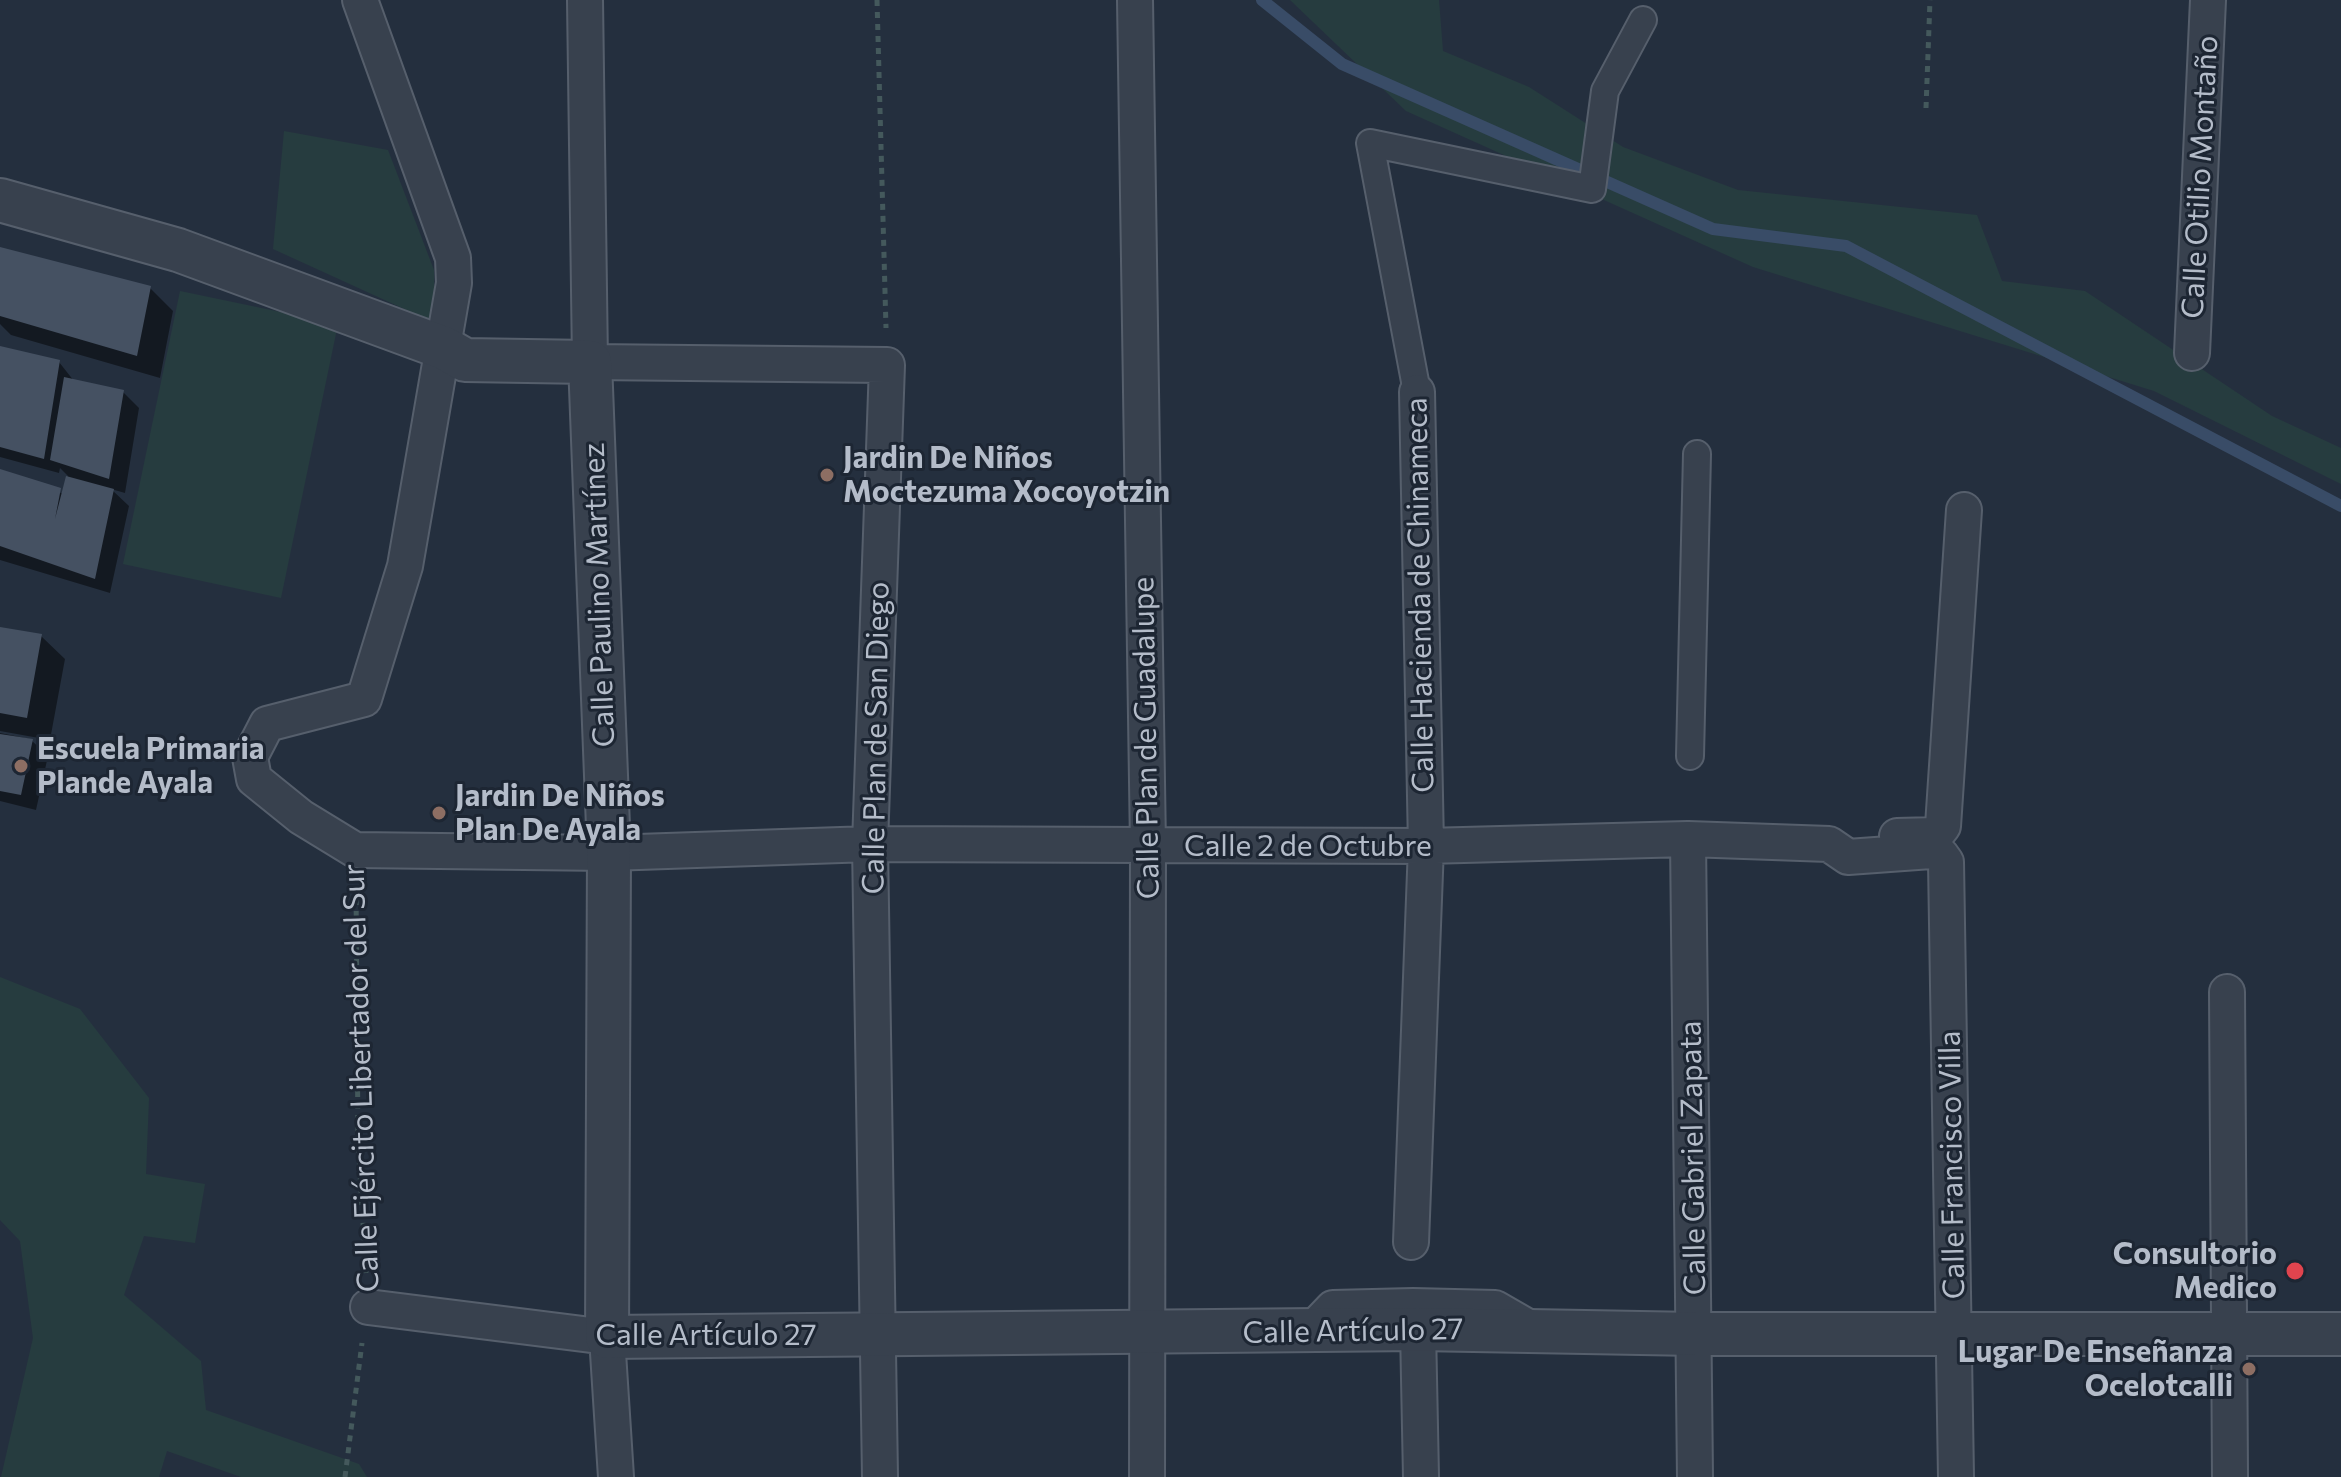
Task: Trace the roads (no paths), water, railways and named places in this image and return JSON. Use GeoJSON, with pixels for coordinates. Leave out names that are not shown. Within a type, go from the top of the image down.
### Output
{"type":"FeatureCollection","features":[{"type":"Feature","properties":{"kind":"street","name":"Calle Ejército Libertador del Sur"},"geometry":{"type":"LineString","coordinates":[[355,850],[301,817],[254,779],[250,757],[267,724],[364,699],[405,566],[454,283],[453,258],[360,0]]}},
{"type":"Feature","properties":{"kind":"street","name":"Calle Paulino Martínez"},"geometry":{"type":"LineString","coordinates":[[585,0],[590,362],[609,853],[607,1337],[616,1477]]}},
{"type":"Feature","properties":{"kind":"street","name":"Calle Plan de Guadalupe"},"geometry":{"type":"LineString","coordinates":[[1135,0],[1148,846],[1147,1477]]}},
{"type":"Feature","properties":{"kind":"street","name":"Calle Otilio Montaño"},"geometry":{"type":"LineString","coordinates":[[2192,353],[2208,0]]}},
{"type":"Feature","properties":{"kind":"street","name":"Calle Hacienda de Chinameca"},"geometry":{"type":"LineString","coordinates":[[1411,1242],[1426,846],[1417,392],[1370,143],[1592,189],[1605,91],[1643,20]]}},
{"type":"Feature","properties":{"kind":"street"},"geometry":{"type":"LineString","coordinates":[[0,200],[178,250],[444,348],[465,360],[590,362]]}},
{"type":"Feature","properties":{"kind":"street","name":"Calle Plan de San Diego"},"geometry":{"type":"LineString","coordinates":[[590,362],[887,365],[870,844],[880,1477]]}},
{"type":"Feature","properties":{"kind":"street"},"geometry":{"type":"LineString","coordinates":[[1690,756],[1697,454]]}},
{"type":"Feature","properties":{"kind":"street","name":"Calle Francisco Villa"},"geometry":{"type":"LineString","coordinates":[[1956,1477],[1946,862],[1942,840],[1964,510]]}},
{"type":"Feature","properties":{"kind":"street","name":"Calle 2 de Octubre"},"geometry":{"type":"LineString","coordinates":[[355,850],[609,853],[870,844],[1426,846],[1688,839],[1829,844],[1848,857],[1931,851],[1942,840]]}},
{"type":"Feature","properties":{"kind":"street","name":"Calle Gabriel Zapata"},"geometry":{"type":"LineString","coordinates":[[1688,839],[1696,1334],[1695,1477]]}},
{"type":"Feature","properties":{"kind":"street"},"geometry":{"type":"LineString","coordinates":[[2227,992],[2230,1477]]}},
{"type":"Feature","properties":{"kind":"street"},"geometry":{"type":"LineString","coordinates":[[1311,1331],[1333,1308],[1413,1306],[1495,1308],[1535,1331]]}},
{"type":"Feature","properties":{"kind":"street","name":"Calle Artículo 27"},"geometry":{"type":"LineString","coordinates":[[368,1307],[607,1337],[1418,1329],[1696,1334],[2341,1334]]}},
{"type":"Feature","properties":{"kind":"street"},"geometry":{"type":"LineString","coordinates":[[1418,1329],[1421,1477]]}},
{"type":"Feature","properties":{"kind":"waterway"},"geometry":{"type":"LineString","coordinates":[[1262,0],[1342,64],[1713,229],[1846,246],[2341,506]]}},
{"type":"Feature","properties":{"kind":"place","name":"Jardin De Niños Moctezuma Xocoyotzin"},"geometry":{"type":"Point","coordinates":[827,475]}},
{"type":"Feature","properties":{"kind":"place","name":"Escuela Primaria Plande Ayala"},"geometry":{"type":"Point","coordinates":[21,766]}},
{"type":"Feature","properties":{"kind":"place","name":"Jardin De Niños Plan De Ayala"},"geometry":{"type":"Point","coordinates":[439,813]}},
{"type":"Feature","properties":{"kind":"place","name":"Consultorio Medico"},"geometry":{"type":"Point","coordinates":[2295,1271]}},
{"type":"Feature","properties":{"kind":"place","name":"Lugar De Enseñanza Ocelotcalli"},"geometry":{"type":"Point","coordinates":[2249,1369]}}]}
